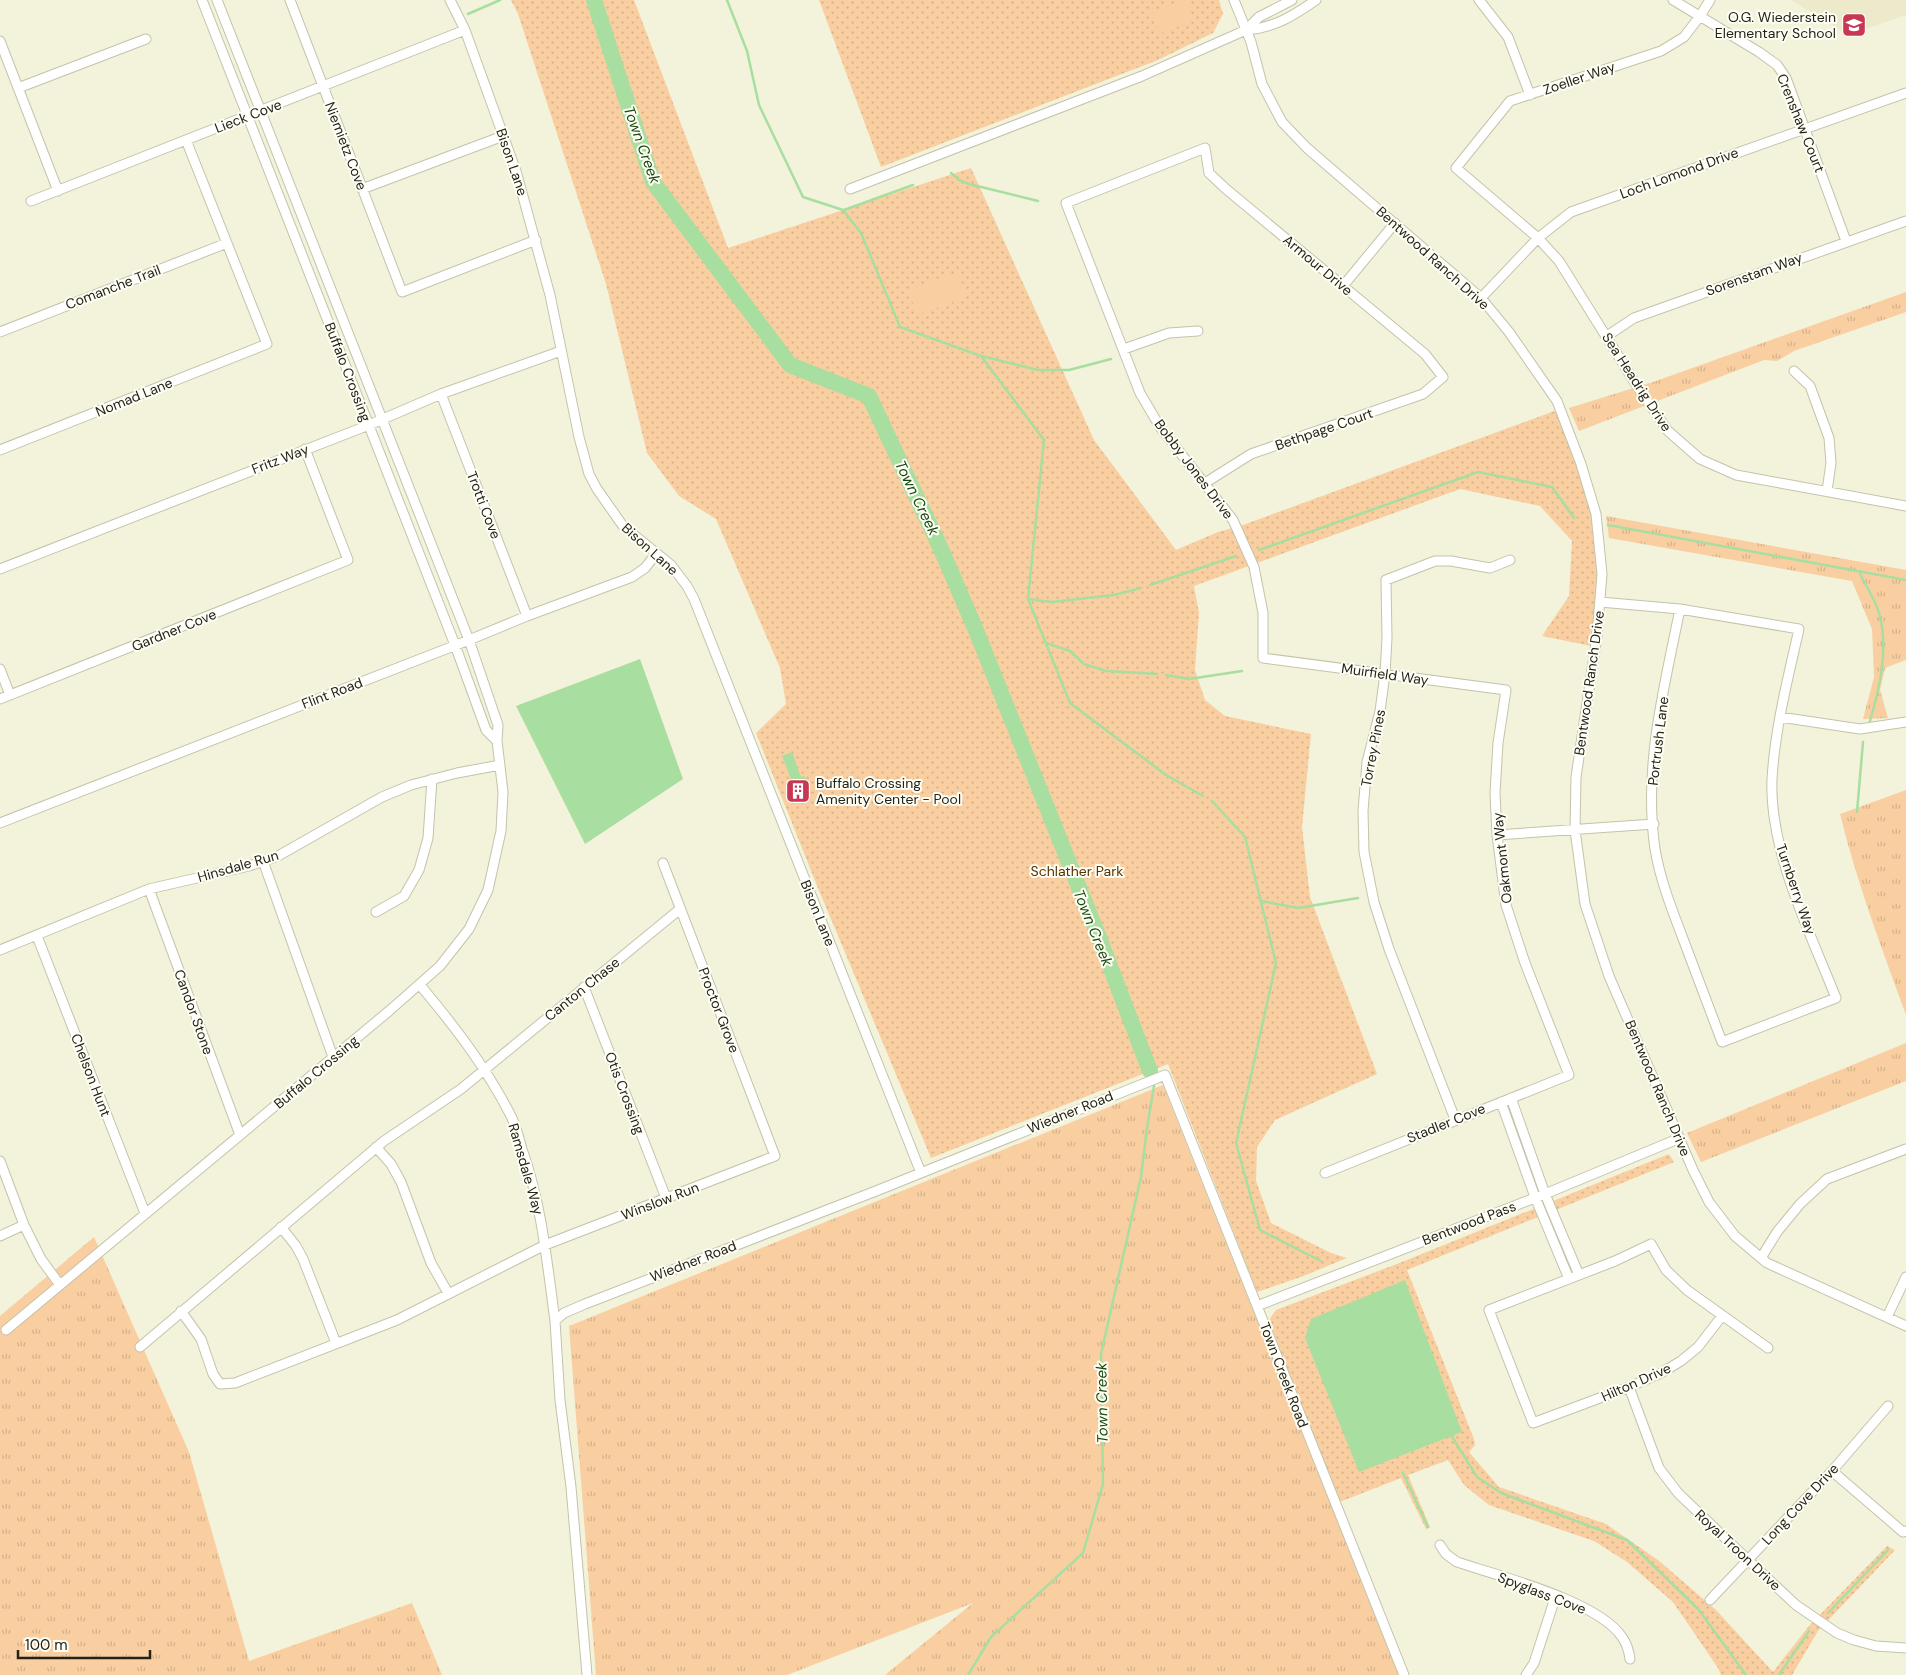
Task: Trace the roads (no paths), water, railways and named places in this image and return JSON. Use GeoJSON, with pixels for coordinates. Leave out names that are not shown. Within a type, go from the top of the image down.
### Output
{"type":"FeatureCollection","features":[{"type":"Feature","properties":{"kind":"street","name":"Buffalo Crossing"},"geometry":{"type":"LineString","coordinates":[[202,0],[486,730],[497,741]]}},
{"type":"Feature","properties":{"kind":"street","name":"Buffalo Crossing"},"geometry":{"type":"LineString","coordinates":[[6,1330],[420,985],[440,966],[469,929],[488,890],[500,831],[503,792],[497,741],[498,725],[469,640],[217,0]]}},
{"type":"Feature","properties":{"kind":"street","name":"Niemietz Cove"},"geometry":{"type":"LineString","coordinates":[[290,0],[402,292],[536,240]]}},
{"type":"Feature","properties":{"kind":"street","name":"Bison Lane"},"geometry":{"type":"LineString","coordinates":[[450,0],[465,30],[516,171],[550,295],[580,444],[589,474],[597,489],[623,526],[675,570],[694,599],[921,1173]]}},
{"type":"Feature","properties":{"kind":"street","name":"Bentwood Ranch Drive"},"geometry":{"type":"LineString","coordinates":[[1234,0],[1251,42],[1262,84],[1282,122],[1307,148],[1481,298],[1509,332],[1556,401],[1581,464],[1596,514],[1602,574],[1597,636],[1576,777],[1575,830],[1585,904],[1609,976],[1709,1202],[1735,1236],[1767,1263],[1906,1326]]}},
{"type":"Feature","properties":{"kind":"street"},"geometry":{"type":"LineString","coordinates":[[1246,30],[1259,17],[1292,0]]}},
{"type":"Feature","properties":{"kind":"street"},"geometry":{"type":"LineString","coordinates":[[850,188],[1142,76],[1246,30],[1263,29],[1296,14],[1316,0]]}},
{"type":"Feature","properties":{"kind":"street"},"geometry":{"type":"LineString","coordinates":[[1479,0],[1508,37],[1530,95]]}},
{"type":"Feature","properties":{"kind":"street","name":"Crenshaw Court"},"geometry":{"type":"LineString","coordinates":[[1673,0],[1777,65],[1786,78],[1846,241]]}},
{"type":"Feature","properties":{"kind":"street","name":"Zoeller Way"},"geometry":{"type":"LineString","coordinates":[[1456,168],[1510,101],[1661,51],[1684,37],[1710,0]]}},
{"type":"Feature","properties":{"kind":"street","name":"Lieck Cove"},"geometry":{"type":"LineString","coordinates":[[30,201],[261,112],[465,30]]}},
{"type":"Feature","properties":{"kind":"street"},"geometry":{"type":"LineString","coordinates":[[18,88],[146,39]]}},
{"type":"Feature","properties":{"kind":"street"},"geometry":{"type":"LineString","coordinates":[[0,41],[58,191]]}},
{"type":"Feature","properties":{"kind":"street","name":"Loch Lomond Drive"},"geometry":{"type":"LineString","coordinates":[[1481,298],[1538,238],[1571,212],[1906,93]]}},
{"type":"Feature","properties":{"kind":"street"},"geometry":{"type":"LineString","coordinates":[[362,189],[502,136]]}},
{"type":"Feature","properties":{"kind":"street"},"geometry":{"type":"LineString","coordinates":[[186,140],[227,242]]}},
{"type":"Feature","properties":{"kind":"street","name":"Bobby Jones Drive"},"geometry":{"type":"LineString","coordinates":[[1205,148],[1066,203],[1140,393],[1160,427],[1233,520],[1254,567],[1263,613],[1263,658]]}},
{"type":"Feature","properties":{"kind":"street","name":"Armour Drive"},"geometry":{"type":"LineString","coordinates":[[1205,148],[1209,173],[1425,354],[1443,377]]}},
{"type":"Feature","properties":{"kind":"street","name":"Sea Headrig Drive"},"geometry":{"type":"LineString","coordinates":[[1456,168],[1538,238],[1559,261],[1637,386],[1668,431],[1700,458],[1736,475],[1906,506]]}},
{"type":"Feature","properties":{"kind":"street","name":"Sorenstam Way"},"geometry":{"type":"LineString","coordinates":[[1607,336],[1634,318],[1906,221]]}},
{"type":"Feature","properties":{"kind":"street"},"geometry":{"type":"LineString","coordinates":[[1343,286],[1395,223]]}},
{"type":"Feature","properties":{"kind":"street","name":"Comanche Trail"},"geometry":{"type":"LineString","coordinates":[[0,332],[227,242]]}},
{"type":"Feature","properties":{"kind":"street","name":"Nomad Lane"},"geometry":{"type":"LineString","coordinates":[[0,450],[267,344],[227,242]]}},
{"type":"Feature","properties":{"kind":"street"},"geometry":{"type":"LineString","coordinates":[[1124,349],[1169,333],[1198,331]]}},
{"type":"Feature","properties":{"kind":"street","name":"Fritz Way"},"geometry":{"type":"LineString","coordinates":[[0,569],[368,426],[441,394],[561,351]]}},
{"type":"Feature","properties":{"kind":"street"},"geometry":{"type":"LineString","coordinates":[[1794,371],[1810,386],[1829,438],[1832,463],[1827,491]]}},
{"type":"Feature","properties":{"kind":"street","name":"Bethpage Court"},"geometry":{"type":"LineString","coordinates":[[1205,483],[1251,454],[1423,394],[1443,377]]}},
{"type":"Feature","properties":{"kind":"street","name":"Trotti Cove"},"geometry":{"type":"LineString","coordinates":[[441,394],[527,616]]}},
{"type":"Feature","properties":{"kind":"street","name":"Gardner Cove"},"geometry":{"type":"LineString","coordinates":[[0,699],[348,560],[305,449]]}},
{"type":"Feature","properties":{"kind":"street","name":"Flint Road"},"geometry":{"type":"LineString","coordinates":[[0,823],[527,616],[632,577],[645,568],[656,554]]}},
{"type":"Feature","properties":{"kind":"street","name":"Torrey Pines"},"geometry":{"type":"LineString","coordinates":[[1455,1119],[1389,949],[1374,902],[1364,852],[1363,811],[1367,762],[1380,711],[1385,674],[1387,638],[1386,580],[1434,561],[1451,561],[1490,568],[1510,560]]}},
{"type":"Feature","properties":{"kind":"street"},"geometry":{"type":"LineString","coordinates":[[1600,602],[1680,609]]}},
{"type":"Feature","properties":{"kind":"street","name":"Turnberry Way"},"geometry":{"type":"LineString","coordinates":[[1680,609],[1798,628],[1780,717],[1772,780],[1775,819],[1783,860],[1836,998],[1722,1042]]}},
{"type":"Feature","properties":{"kind":"street","name":"Portrush Lane"},"geometry":{"type":"LineString","coordinates":[[1680,609],[1653,754],[1651,799],[1655,849],[1665,891],[1722,1042]]}},
{"type":"Feature","properties":{"kind":"street","name":"Muirfield Way"},"geometry":{"type":"LineString","coordinates":[[1263,658],[1506,690]]}},
{"type":"Feature","properties":{"kind":"street"},"geometry":{"type":"LineString","coordinates":[[0,669],[10,695]]}},
{"type":"Feature","properties":{"kind":"street","name":"Oakmont Way"},"geometry":{"type":"LineString","coordinates":[[1506,690],[1498,743],[1495,793],[1497,835],[1506,905],[1525,963],[1568,1075]]}},
{"type":"Feature","properties":{"kind":"street"},"geometry":{"type":"LineString","coordinates":[[1780,717],[1860,729],[1906,722]]}},
{"type":"Feature","properties":{"kind":"street","name":"Hinsdale Run"},"geometry":{"type":"LineString","coordinates":[[0,950],[149,889],[263,861],[294,848],[382,797],[411,785],[500,765]]}},
{"type":"Feature","properties":{"kind":"street"},"geometry":{"type":"LineString","coordinates":[[376,912],[404,896],[419,870],[428,838],[432,779]]}},
{"type":"Feature","properties":{"kind":"street"},"geometry":{"type":"LineString","coordinates":[[1497,835],[1654,824]]}},
{"type":"Feature","properties":{"kind":"street"},"geometry":{"type":"LineString","coordinates":[[263,861],[334,1057]]}},
{"type":"Feature","properties":{"kind":"street","name":"Proctor Grove"},"geometry":{"type":"LineString","coordinates":[[663,863],[775,1156]]}},
{"type":"Feature","properties":{"kind":"street","name":"Candor Stone"},"geometry":{"type":"LineString","coordinates":[[149,889],[240,1135]]}},
{"type":"Feature","properties":{"kind":"street","name":"Canton Chase"},"geometry":{"type":"LineString","coordinates":[[140,1347],[376,1147],[461,1089],[680,909]]}},
{"type":"Feature","properties":{"kind":"street","name":"Chelson Hunt"},"geometry":{"type":"LineString","coordinates":[[37,936],[145,1213]]}},
{"type":"Feature","properties":{"kind":"street","name":"Ramsdale Way"},"geometry":{"type":"LineString","coordinates":[[420,985],[464,1039],[485,1069],[512,1118],[530,1171],[541,1216],[555,1321]]}},
{"type":"Feature","properties":{"kind":"street","name":"Otis Crossing"},"geometry":{"type":"LineString","coordinates":[[584,987],[666,1198]]}},
{"type":"Feature","properties":{"kind":"street","name":"Wiedner Road"},"geometry":{"type":"LineString","coordinates":[[555,1321],[564,1313],[584,1304],[921,1173],[1165,1075]]}},
{"type":"Feature","properties":{"kind":"street","name":"Town Creek Road"},"geometry":{"type":"LineString","coordinates":[[1165,1075],[1404,1675]]}},
{"type":"Feature","properties":{"kind":"street","name":"Stadler Cove"},"geometry":{"type":"LineString","coordinates":[[1325,1173],[1568,1075]]}},
{"type":"Feature","properties":{"kind":"street"},"geometry":{"type":"LineString","coordinates":[[1511,1098],[1545,1194],[1579,1275]]}},
{"type":"Feature","properties":{"kind":"street"},"geometry":{"type":"LineString","coordinates":[[1501,1102],[1535,1197],[1569,1279],[1616,1261],[1651,1244],[1666,1270],[1688,1290],[1768,1348]]}},
{"type":"Feature","properties":{"kind":"street","name":"Bentwood Pass"},"geometry":{"type":"LineString","coordinates":[[1257,1306],[1545,1194],[1680,1138]]}},
{"type":"Feature","properties":{"kind":"street"},"geometry":{"type":"LineString","coordinates":[[376,1147],[391,1164],[400,1182],[431,1263],[448,1293]]}},
{"type":"Feature","properties":{"kind":"street"},"geometry":{"type":"LineString","coordinates":[[1761,1258],[1777,1232],[1800,1204],[1827,1179],[1906,1149]]}},
{"type":"Feature","properties":{"kind":"street","name":"Winslow Run"},"geometry":{"type":"LineString","coordinates":[[181,1312],[201,1339],[213,1374],[220,1384],[235,1383],[397,1320],[545,1245],[775,1156]]}},
{"type":"Feature","properties":{"kind":"street"},"geometry":{"type":"LineString","coordinates":[[0,1161],[24,1224],[41,1260],[60,1285]]}},
{"type":"Feature","properties":{"kind":"street"},"geometry":{"type":"LineString","coordinates":[[0,1236],[24,1224]]}},
{"type":"Feature","properties":{"kind":"street"},"geometry":{"type":"LineString","coordinates":[[281,1227],[296,1246],[303,1260],[336,1343]]}},
{"type":"Feature","properties":{"kind":"street"},"geometry":{"type":"LineString","coordinates":[[1887,1317],[1906,1277]]}},
{"type":"Feature","properties":{"kind":"street","name":"Hilton Drive"},"geometry":{"type":"LineString","coordinates":[[1569,1279],[1489,1310],[1533,1423],[1629,1388],[1661,1373],[1681,1361],[1698,1347],[1722,1316]]}},
{"type":"Feature","properties":{"kind":"street"},"geometry":{"type":"LineString","coordinates":[[555,1321],[560,1400],[571,1487],[587,1675]]}},
{"type":"Feature","properties":{"kind":"street","name":"Royal Troon Drive"},"geometry":{"type":"LineString","coordinates":[[1629,1388],[1659,1468],[1678,1493],[1748,1560],[1796,1605],[1837,1633],[1876,1646],[1906,1648]]}},
{"type":"Feature","properties":{"kind":"street","name":"Long Cove Drive"},"geometry":{"type":"LineString","coordinates":[[1710,1600],[1832,1470],[1888,1406]]}},
{"type":"Feature","properties":{"kind":"street"},"geometry":{"type":"LineString","coordinates":[[1832,1470],[1903,1532],[1906,1531]]}},
{"type":"Feature","properties":{"kind":"street","name":"Spyglass Cove"},"geometry":{"type":"LineString","coordinates":[[1440,1545],[1446,1554],[1457,1562],[1584,1606],[1607,1622],[1622,1636],[1628,1648],[1630,1659]]}},
{"type":"Feature","properties":{"kind":"street"},"geometry":{"type":"LineString","coordinates":[[1526,1675],[1534,1662],[1556,1595]]}},
{"type":"Feature","properties":{"kind":"waterway"},"geometry":{"type":"LineString","coordinates":[[468,14],[500,0]]}},
{"type":"Feature","properties":{"kind":"waterway","name":"Town Creek"},"geometry":{"type":"LineString","coordinates":[[594,0],[653,182],[790,365],[869,396],[941,549],[975,628],[1100,940],[1150,1071]]}},
{"type":"Feature","properties":{"kind":"waterway"},"geometry":{"type":"LineString","coordinates":[[727,0],[747,51],[759,105],[803,197],[843,210],[861,233],[900,327],[981,356],[1044,440],[1028,599],[1070,703],[1166,775],[1203,796]]}},
{"type":"Feature","properties":{"kind":"waterway"},"geometry":{"type":"LineString","coordinates":[[951,173],[959,180],[969,184],[1038,201]]}},
{"type":"Feature","properties":{"kind":"waterway"},"geometry":{"type":"LineString","coordinates":[[844,210],[913,185]]}},
{"type":"Feature","properties":{"kind":"waterway"},"geometry":{"type":"LineString","coordinates":[[981,356],[1038,370],[1069,370],[1111,359]]}},
{"type":"Feature","properties":{"kind":"waterway"},"geometry":{"type":"LineString","coordinates":[[1259,550],[1478,472],[1552,487],[1574,518]]}},
{"type":"Feature","properties":{"kind":"waterway"},"geometry":{"type":"LineString","coordinates":[[1608,525],[1906,580]]}},
{"type":"Feature","properties":{"kind":"waterway"},"geometry":{"type":"LineString","coordinates":[[1150,585],[1236,556]]}},
{"type":"Feature","properties":{"kind":"waterway"},"geometry":{"type":"LineString","coordinates":[[1860,574],[1879,613],[1883,640],[1880,681],[1870,721]]}},
{"type":"Feature","properties":{"kind":"waterway"},"geometry":{"type":"LineString","coordinates":[[1028,599],[1052,602],[1114,595],[1141,588]]}},
{"type":"Feature","properties":{"kind":"waterway"},"geometry":{"type":"LineString","coordinates":[[1046,643],[1070,651],[1084,664],[1106,671],[1157,674]]}},
{"type":"Feature","properties":{"kind":"waterway"},"geometry":{"type":"LineString","coordinates":[[1166,675],[1189,679],[1242,671]]}},
{"type":"Feature","properties":{"kind":"waterway"},"geometry":{"type":"LineString","coordinates":[[1857,812],[1863,742]]}},
{"type":"Feature","properties":{"kind":"waterway"},"geometry":{"type":"LineString","coordinates":[[1212,801],[1245,837],[1276,963],[1236,1143],[1260,1230],[1321,1261]]}},
{"type":"Feature","properties":{"kind":"waterway"},"geometry":{"type":"LineString","coordinates":[[1261,901],[1298,908],[1358,898]]}},
{"type":"Feature","properties":{"kind":"waterway","name":"Town Creek"},"geometry":{"type":"LineString","coordinates":[[968,1675],[991,1637],[1083,1553],[1103,1484],[1101,1354],[1141,1177],[1154,1086]]}},
{"type":"Feature","properties":{"kind":"waterway"},"geometry":{"type":"LineString","coordinates":[[1451,1435],[1477,1477],[1501,1493],[1627,1540],[1699,1610],[1746,1675]]}},
{"type":"Feature","properties":{"kind":"waterway"},"geometry":{"type":"LineString","coordinates":[[1403,1473],[1428,1527]]}},
{"type":"Feature","properties":{"kind":"waterway"},"geometry":{"type":"LineString","coordinates":[[1828,1613],[1888,1550]]}},
{"type":"Feature","properties":{"kind":"waterway"},"geometry":{"type":"LineString","coordinates":[[1779,1675],[1809,1631]]}},
{"type":"Feature","properties":{"kind":"place","name":"O.G. Wiederstein Elementary School"},"geometry":{"type":"Point","coordinates":[1854,25]}},
{"type":"Feature","properties":{"kind":"place","name":"Buffalo Crossing Amenity Center - Pool"},"geometry":{"type":"Point","coordinates":[798,791]}},
{"type":"Feature","properties":{"kind":"park label","name":"Schlather Park"},"geometry":{"type":"Point","coordinates":[1077,871]}}]}
